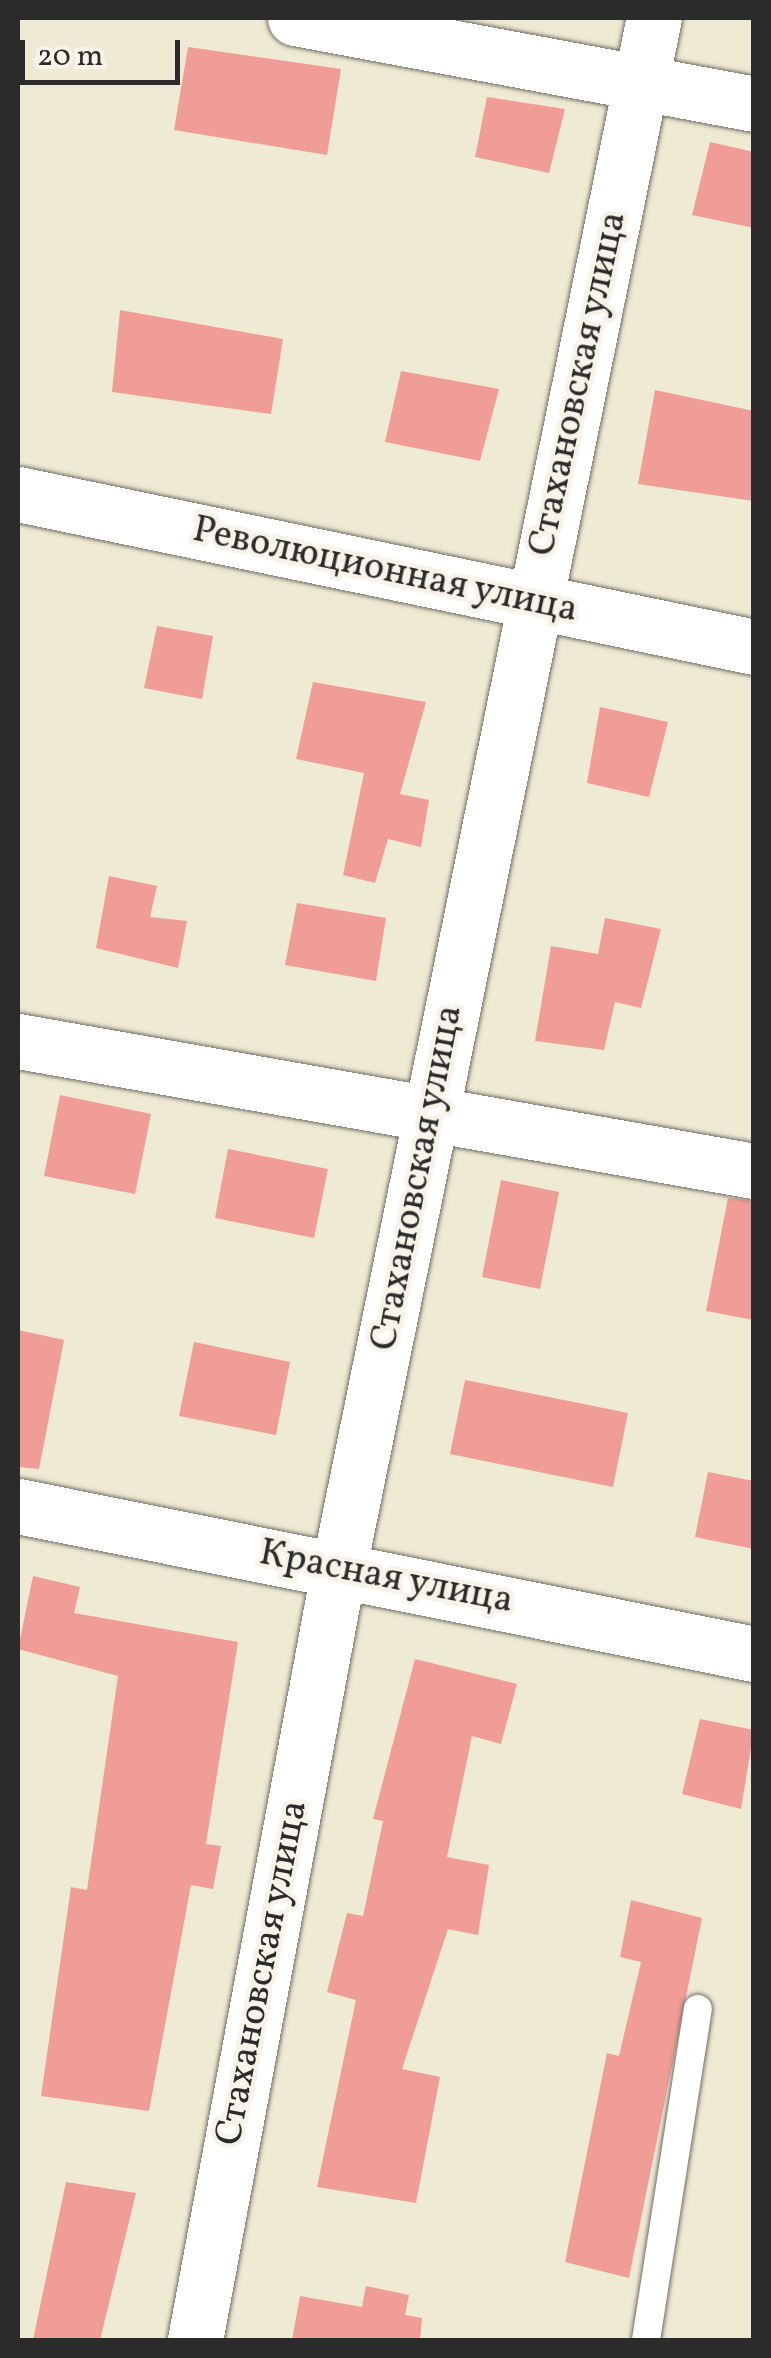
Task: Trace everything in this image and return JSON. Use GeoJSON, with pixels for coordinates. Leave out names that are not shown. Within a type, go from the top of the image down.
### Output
{"type":"FeatureCollection","features":[{"type":"Feature","properties":{"kind":"street"},"geometry":{"type":"LineString","coordinates":[[294,18],[754,104]]}},
{"type":"Feature","properties":{"kind":"street","name":"Стахановская улица"},"geometry":{"type":"LineString","coordinates":[[195,2340],[339,1567],[654,18]]}},
{"type":"Feature","properties":{"kind":"street","name":"Революционная улица"},"geometry":{"type":"LineString","coordinates":[[18,494],[754,647]]}},
{"type":"Feature","properties":{"kind":"street"},"geometry":{"type":"LineString","coordinates":[[18,1042],[432,1110],[754,1171]]}},
{"type":"Feature","properties":{"kind":"street","name":"Красная улица"},"geometry":{"type":"LineString","coordinates":[[18,1506],[339,1567],[754,1654]]}},
{"type":"Feature","properties":{"kind":"lane"},"geometry":{"type":"LineString","coordinates":[[646,2340],[698,2010]]}},
{"type":"Feature","properties":{"kind":"building"},"geometry":{"type":"Polygon","coordinates":[[[188,47],[341,69],[327,155],[174,130],[188,47]]]}},
{"type":"Feature","properties":{"kind":"building"},"geometry":{"type":"Polygon","coordinates":[[[487,97],[565,109],[549,173],[475,157],[487,97]]]}},
{"type":"Feature","properties":{"kind":"building"},"geometry":{"type":"Polygon","coordinates":[[[710,142],[754,152],[754,228],[692,215],[710,142]]]}},
{"type":"Feature","properties":{"kind":"building"},"geometry":{"type":"Polygon","coordinates":[[[120,310],[283,339],[271,414],[112,392],[120,310]]]}},
{"type":"Feature","properties":{"kind":"building"},"geometry":{"type":"Polygon","coordinates":[[[401,371],[499,389],[480,461],[385,442],[401,371]]]}},
{"type":"Feature","properties":{"kind":"building"},"geometry":{"type":"Polygon","coordinates":[[[655,390],[754,411],[754,501],[638,484],[655,390]]]}},
{"type":"Feature","properties":{"kind":"building"},"geometry":{"type":"Polygon","coordinates":[[[157,626],[213,636],[202,699],[144,688],[157,626]]]}},
{"type":"Feature","properties":{"kind":"building"},"geometry":{"type":"Polygon","coordinates":[[[313,682],[426,702],[400,794],[429,800],[421,847],[388,839],[375,883],[343,875],[364,773],[296,759],[313,682]]]}},
{"type":"Feature","properties":{"kind":"building"},"geometry":{"type":"Polygon","coordinates":[[[600,707],[668,722],[649,797],[587,783],[600,707]]]}},
{"type":"Feature","properties":{"kind":"building"},"geometry":{"type":"Polygon","coordinates":[[[109,876],[157,886],[150,917],[187,921],[178,968],[96,948],[109,876]]]}},
{"type":"Feature","properties":{"kind":"building"},"geometry":{"type":"Polygon","coordinates":[[[297,903],[386,918],[376,981],[285,965],[297,903]]]}},
{"type":"Feature","properties":{"kind":"building"},"geometry":{"type":"Polygon","coordinates":[[[605,918],[661,929],[641,1008],[615,1002],[604,1050],[535,1041],[551,946],[598,954],[605,918]]]}},
{"type":"Feature","properties":{"kind":"building"},"geometry":{"type":"Polygon","coordinates":[[[60,1095],[151,1114],[135,1194],[44,1176],[60,1095]]]}},
{"type":"Feature","properties":{"kind":"building"},"geometry":{"type":"Polygon","coordinates":[[[228,1149],[328,1169],[314,1238],[215,1218],[228,1149]]]}},
{"type":"Feature","properties":{"kind":"building"},"geometry":{"type":"Polygon","coordinates":[[[501,1180],[559,1192],[540,1289],[482,1277],[501,1180]]]}},
{"type":"Feature","properties":{"kind":"building"},"geometry":{"type":"Polygon","coordinates":[[[728,1198],[754,1201],[754,1320],[706,1311],[728,1198]]]}},
{"type":"Feature","properties":{"kind":"building"},"geometry":{"type":"Polygon","coordinates":[[[18,1330],[64,1340],[39,1469],[18,1467],[18,1330]]]}},
{"type":"Feature","properties":{"kind":"building"},"geometry":{"type":"Polygon","coordinates":[[[194,1342],[290,1362],[276,1435],[179,1416],[194,1342]]]}},
{"type":"Feature","properties":{"kind":"building"},"geometry":{"type":"Polygon","coordinates":[[[465,1380],[628,1413],[613,1487],[450,1454],[465,1380]]]}},
{"type":"Feature","properties":{"kind":"building"},"geometry":{"type":"Polygon","coordinates":[[[708,1472],[754,1481],[754,1549],[695,1537],[708,1472]]]}},
{"type":"Feature","properties":{"kind":"building"},"geometry":{"type":"Polygon","coordinates":[[[33,1576],[80,1587],[74,1613],[238,1642],[206,1844],[221,1846],[213,1889],[191,1885],[149,2111],[41,2096],[71,1887],[87,1890],[118,1676],[18,1649],[33,1576]]]}},
{"type":"Feature","properties":{"kind":"building"},"geometry":{"type":"Polygon","coordinates":[[[415,1659],[517,1684],[501,1744],[472,1736],[447,1857],[489,1865],[478,1935],[448,1929],[402,2069],[440,2077],[416,2203],[317,2187],[356,2000],[327,1992],[347,1913],[363,1916],[383,1821],[373,1819],[415,1659]]]}},
{"type":"Feature","properties":{"kind":"building"},"geometry":{"type":"Polygon","coordinates":[[[700,1719],[754,1730],[741,1809],[682,1794],[700,1719]]]}},
{"type":"Feature","properties":{"kind":"building"},"geometry":{"type":"Polygon","coordinates":[[[631,1900],[702,1918],[629,2278],[565,2262],[607,2053],[619,2056],[641,1962],[620,1957],[631,1900]]]}},
{"type":"Feature","properties":{"kind":"building"},"geometry":{"type":"Polygon","coordinates":[[[66,2182],[136,2193],[100,2340],[33,2340],[66,2182]]]}},
{"type":"Feature","properties":{"kind":"building"},"geometry":{"type":"Polygon","coordinates":[[[366,2286],[409,2295],[405,2315],[422,2318],[420,2340],[292,2340],[300,2296],[362,2307],[366,2286]]]}}]}
